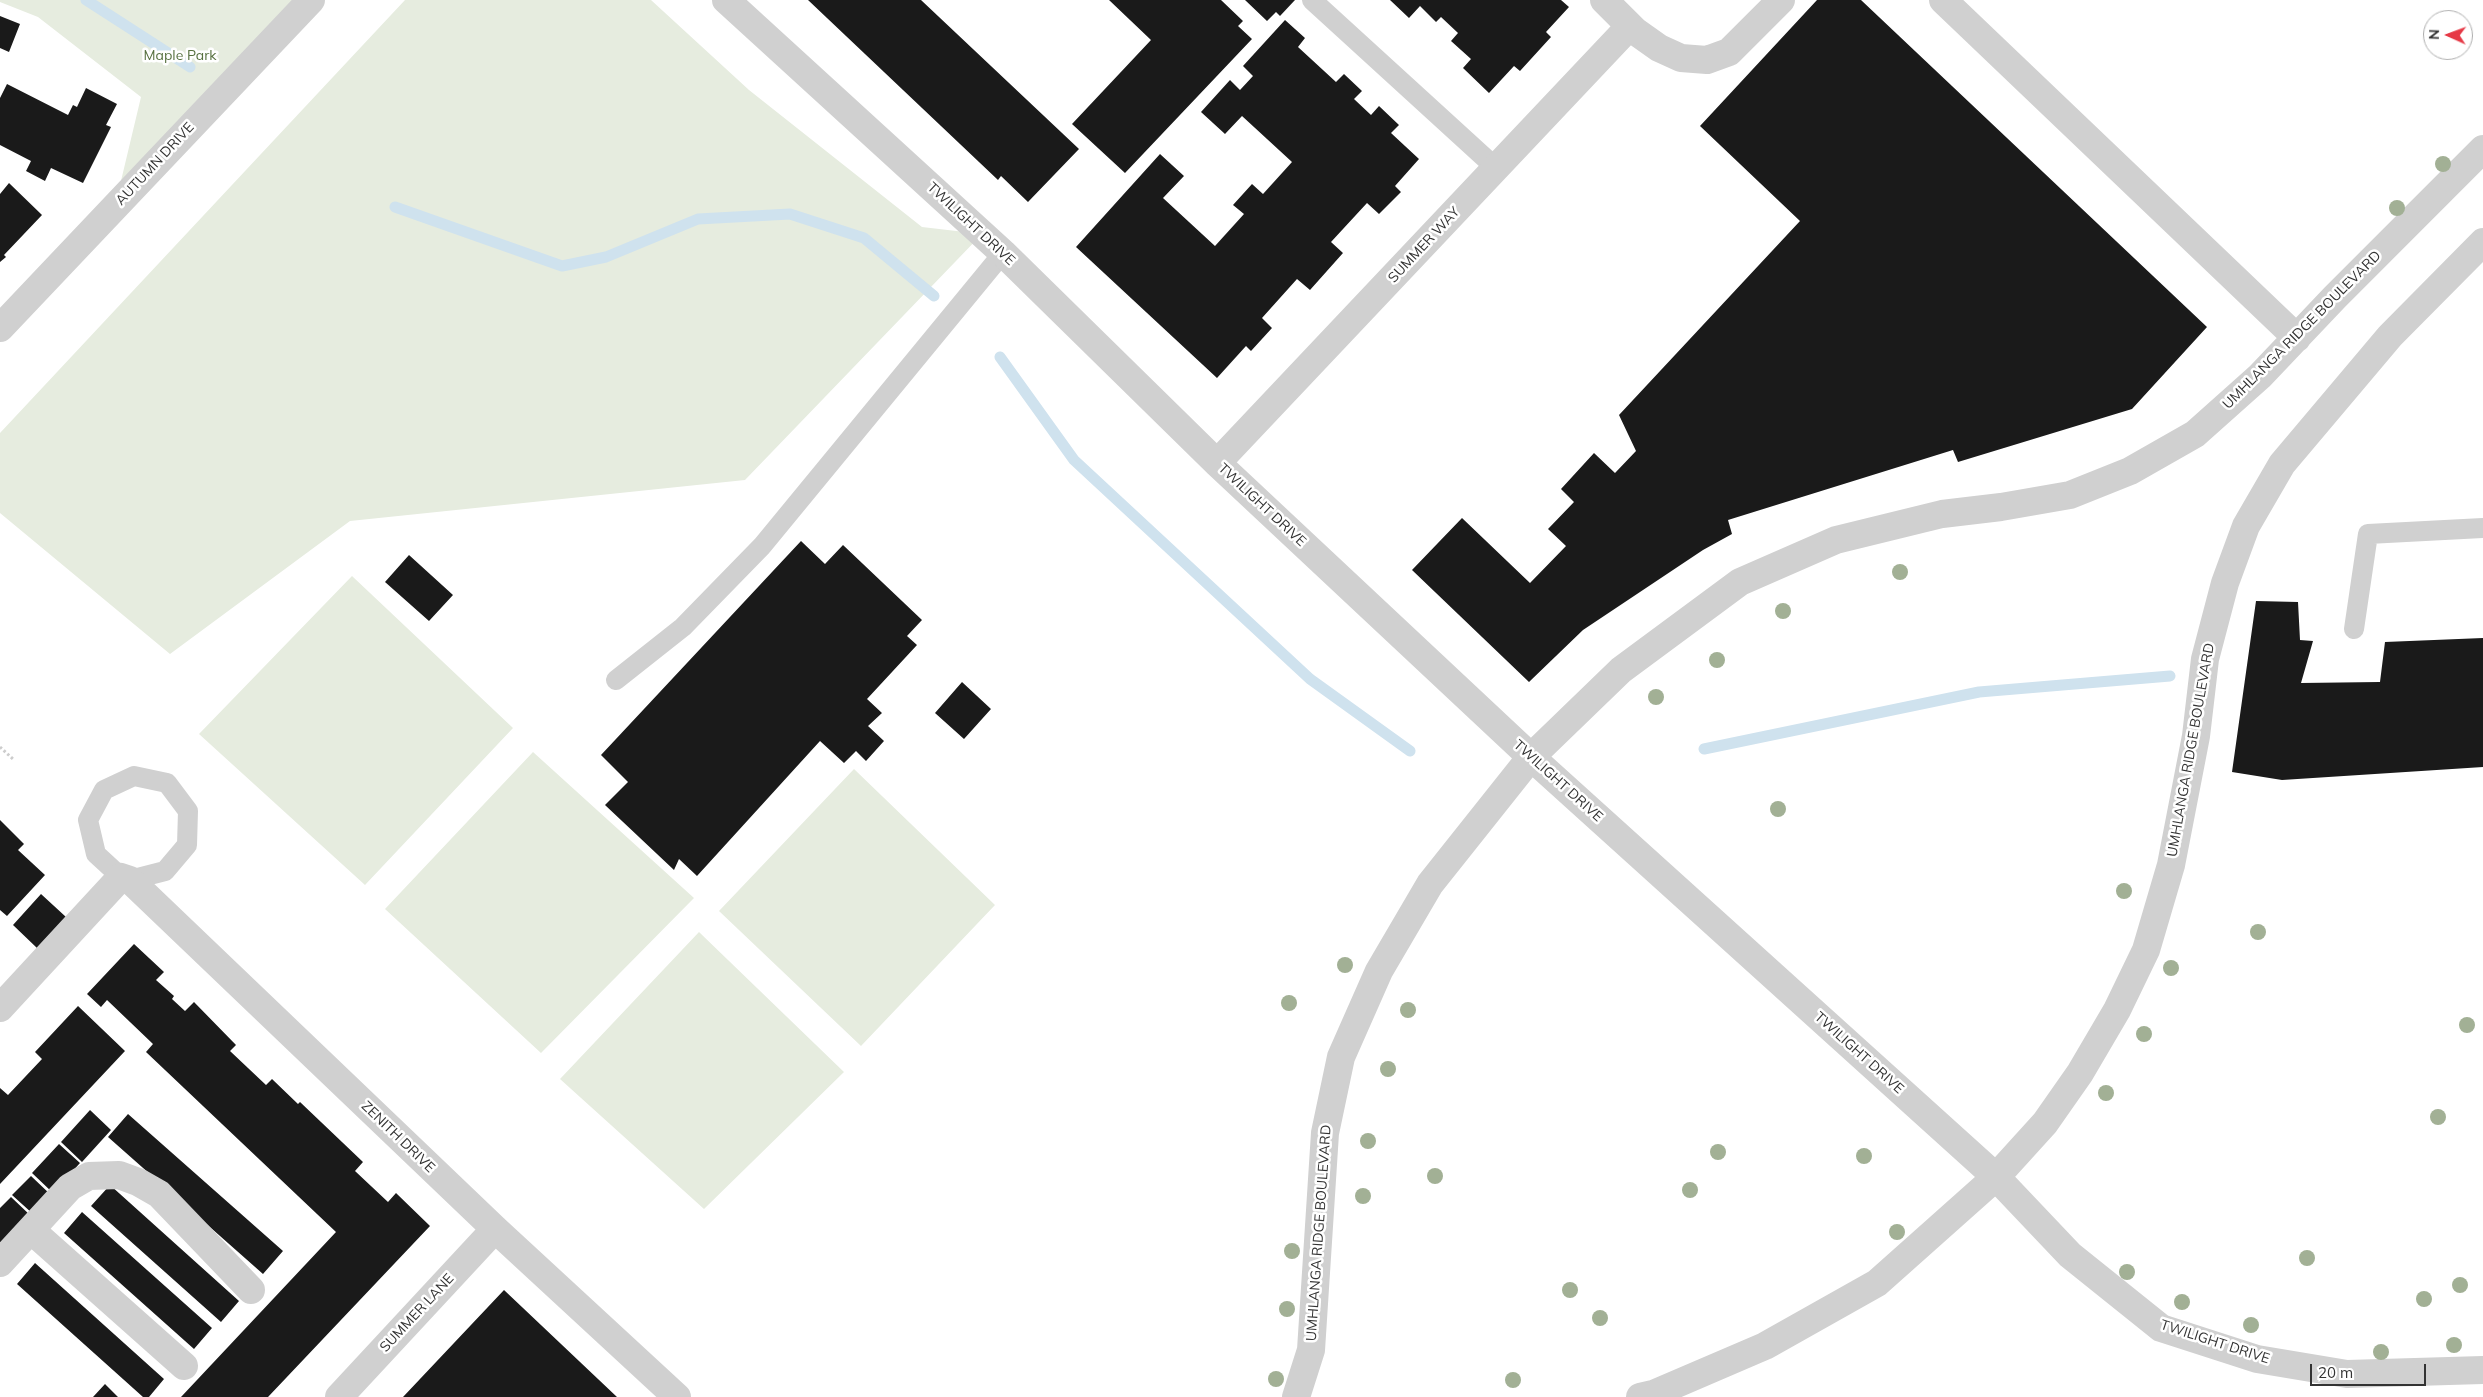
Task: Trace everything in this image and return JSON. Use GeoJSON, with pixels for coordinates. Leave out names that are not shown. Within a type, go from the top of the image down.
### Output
{"type":"FeatureCollection","features":[{"type":"Feature","properties":{"kind":"street","name":"AUTUMN DRIVE"},"geometry":{"type":"LineString","coordinates":[[0,328],[311,0]]}},
{"type":"Feature","properties":{"kind":"street","name":"TWILIGHT DRIVE"},"geometry":{"type":"LineString","coordinates":[[726,0],[1003,253],[1217,463],[1531,757],[1996,1177],[2070,1255],[2161,1328],[2257,1359],[2347,1374],[2483,1370]]}},
{"type":"Feature","properties":{"kind":"street"},"geometry":{"type":"LineString","coordinates":[[1604,0],[1630,26],[1659,48],[1682,58],[1707,60],[1729,52],[1780,0]]}},
{"type":"Feature","properties":{"kind":"street"},"geometry":{"type":"LineString","coordinates":[[1943,0],[2297,338]]}},
{"type":"Feature","properties":{"kind":"street","name":"SUMMER WAY"},"geometry":{"type":"LineString","coordinates":[[1217,463],[1630,26]]}},
{"type":"Feature","properties":{"kind":"street","name":"UMHLANGA RIDGE BOULEVARD"},"geometry":{"type":"LineString","coordinates":[[1296,1397],[1311,1350],[1325,1134],[1341,1058],[1379,971],[1430,884],[1531,757],[1621,670],[1740,582],[1836,540],[1942,514],[2001,508],[2070,495],[2130,471],[2195,434],[2260,376],[2483,149]]}},
{"type":"Feature","properties":{"kind":"street","name":"UMHLANGA RIDGE BOULEVARD"},"geometry":{"type":"LineString","coordinates":[[1640,1397],[1653,1394],[1766,1346],[1877,1283],[1996,1177],[2045,1123],[2080,1073],[2117,1010],[2146,950],[2171,865],[2196,736],[2205,659],[2225,583],[2246,526],[2282,464],[2390,336],[2483,242]]}},
{"type":"Feature","properties":{"kind":"street"},"geometry":{"type":"LineString","coordinates":[[0,1008],[125,878]]}},
{"type":"Feature","properties":{"kind":"street","name":"ZENITH DRIVE"},"geometry":{"type":"LineString","coordinates":[[125,878],[495,1230],[676,1397]]}},
{"type":"Feature","properties":{"kind":"street"},"geometry":{"type":"LineString","coordinates":[[0,1263],[70,1186],[89,1176],[119,1175],[138,1182],[159,1194],[251,1290]]}},
{"type":"Feature","properties":{"kind":"street"},"geometry":{"type":"LineString","coordinates":[[31,1230],[184,1366]]}},
{"type":"Feature","properties":{"kind":"street","name":"SUMMER LANE"},"geometry":{"type":"LineString","coordinates":[[339,1397],[495,1230]]}},
{"type":"Feature","properties":{"kind":"lane"},"geometry":{"type":"LineString","coordinates":[[1312,0],[1496,168]]}},
{"type":"Feature","properties":{"kind":"lane"},"geometry":{"type":"LineString","coordinates":[[616,680],[683,627],[762,546],[1003,253]]}},
{"type":"Feature","properties":{"kind":"lane"},"geometry":{"type":"LineString","coordinates":[[2354,629],[2368,534],[2483,528]]}},
{"type":"Feature","properties":{"kind":"lane"},"geometry":{"type":"LineString","coordinates":[[134,776],[167,784],[188,811],[187,845],[165,871],[125,878],[96,854],[88,820],[104,790],[134,776]]}},
{"type":"Feature","properties":{"kind":"path"},"geometry":{"type":"LineString","coordinates":[[0,747],[14,760]]}},
{"type":"Feature","properties":{"kind":"green space","name":"Maple Park"},"geometry":{"type":"Polygon","coordinates":[[[0,0],[311,0],[115,206],[141,97],[38,17],[0,2],[0,0]]]}},
{"type":"Feature","properties":{"kind":"green space"},"geometry":{"type":"Polygon","coordinates":[[[405,0],[651,0],[749,90],[922,227],[982,234],[745,480],[350,521],[170,654],[0,513],[0,433],[405,0]]]}},
{"type":"Feature","properties":{"kind":"green space"},"geometry":{"type":"Polygon","coordinates":[[[352,576],[513,728],[365,885],[199,734],[352,576]]]}},
{"type":"Feature","properties":{"kind":"green space"},"geometry":{"type":"Polygon","coordinates":[[[533,752],[694,898],[541,1053],[385,909],[533,752]]]}},
{"type":"Feature","properties":{"kind":"green space"},"geometry":{"type":"Polygon","coordinates":[[[854,769],[995,905],[861,1046],[719,911],[854,769]]]}},
{"type":"Feature","properties":{"kind":"green space"},"geometry":{"type":"Polygon","coordinates":[[[699,932],[844,1072],[704,1209],[560,1079],[699,932]]]}},
{"type":"Feature","properties":{"kind":"building"},"geometry":{"type":"Polygon","coordinates":[[[808,0],[921,0],[1079,149],[1028,202],[1001,176],[998,180],[808,0]]]}},
{"type":"Feature","properties":{"kind":"building"},"geometry":{"type":"Polygon","coordinates":[[[1109,0],[1221,0],[1243,21],[1238,26],[1252,39],[1125,173],[1072,124],[1151,40],[1109,0]]]}},
{"type":"Feature","properties":{"kind":"building"},"geometry":{"type":"Polygon","coordinates":[[[1245,0],[1295,0],[1280,16],[1276,12],[1267,21],[1245,0]]]}},
{"type":"Feature","properties":{"kind":"building"},"geometry":{"type":"Polygon","coordinates":[[[1390,0],[1561,0],[1569,7],[1546,32],[1551,37],[1520,71],[1514,66],[1489,93],[1463,68],[1471,59],[1451,41],[1458,33],[1441,17],[1436,22],[1420,6],[1409,18],[1390,0]]]}},
{"type":"Feature","properties":{"kind":"building"},"geometry":{"type":"Polygon","coordinates":[[[1817,0],[1861,0],[2207,327],[2132,409],[1958,462],[1953,450],[1728,520],[1732,534],[1703,550],[1583,630],[1529,682],[1412,570],[1462,518],[1530,583],[1566,546],[1548,529],[1574,502],[1561,489],[1594,453],[1615,473],[1636,451],[1619,415],[1800,221],[1700,126],[1817,0]]]}},
{"type":"Feature","properties":{"kind":"building"},"geometry":{"type":"Polygon","coordinates":[[[0,16],[20,24],[9,52],[0,48],[0,16]]]}},
{"type":"Feature","properties":{"kind":"building"},"geometry":{"type":"Polygon","coordinates":[[[1285,20],[1305,38],[1298,47],[1336,82],[1344,74],[1362,91],[1354,99],[1371,115],[1379,106],[1399,125],[1391,133],[1419,159],[1395,186],[1401,192],[1379,214],[1367,203],[1331,242],[1343,253],[1310,290],[1297,279],[1262,318],[1272,328],[1251,351],[1246,346],[1217,378],[1076,247],[1160,154],[1184,176],[1163,198],[1215,246],[1244,214],[1233,205],[1252,184],[1263,194],[1292,162],[1242,116],[1225,134],[1201,112],[1230,80],[1240,90],[1253,76],[1243,66],[1285,20]]]}},
{"type":"Feature","properties":{"kind":"building"},"geometry":{"type":"Polygon","coordinates":[[[7,84],[68,115],[73,105],[77,107],[86,88],[117,104],[106,125],[111,127],[83,183],[51,168],[45,181],[26,171],[31,161],[0,145],[0,98],[7,84]]]}},
{"type":"Feature","properties":{"kind":"building"},"geometry":{"type":"Polygon","coordinates":[[[9,183],[42,215],[4,255],[6,257],[0,262],[0,194],[9,183]]]}},
{"type":"Feature","properties":{"kind":"building"},"geometry":{"type":"Polygon","coordinates":[[[801,541],[825,564],[843,545],[922,620],[907,636],[917,645],[867,699],[882,713],[868,726],[884,741],[866,761],[856,751],[844,763],[820,741],[697,876],[679,859],[674,870],[605,805],[628,782],[601,755],[801,541]]]}},
{"type":"Feature","properties":{"kind":"building"},"geometry":{"type":"Polygon","coordinates":[[[409,555],[453,595],[429,621],[385,582],[409,555]]]}},
{"type":"Feature","properties":{"kind":"building"},"geometry":{"type":"Polygon","coordinates":[[[2256,601],[2298,602],[2300,640],[2313,641],[2301,683],[2380,682],[2385,642],[2483,638],[2483,767],[2282,780],[2232,772],[2256,601]]]}},
{"type":"Feature","properties":{"kind":"building"},"geometry":{"type":"Polygon","coordinates":[[[962,682],[991,709],[964,739],[935,713],[962,682]]]}},
{"type":"Feature","properties":{"kind":"building"},"geometry":{"type":"Polygon","coordinates":[[[0,820],[24,844],[18,850],[45,875],[7,916],[0,910],[0,820]]]}},
{"type":"Feature","properties":{"kind":"building"},"geometry":{"type":"Polygon","coordinates":[[[41,894],[66,917],[37,948],[13,925],[41,894]]]}},
{"type":"Feature","properties":{"kind":"building"},"geometry":{"type":"Polygon","coordinates":[[[134,944],[164,972],[156,980],[174,996],[172,999],[185,1011],[194,1002],[236,1045],[230,1051],[266,1085],[272,1079],[298,1104],[300,1102],[363,1162],[355,1171],[388,1202],[396,1193],[430,1226],[268,1397],[181,1397],[336,1232],[146,1052],[153,1044],[107,1000],[101,1007],[87,994],[134,944]]]}},
{"type":"Feature","properties":{"kind":"building"},"geometry":{"type":"Polygon","coordinates":[[[78,1006],[125,1051],[0,1184],[0,1088],[8,1095],[42,1059],[35,1052],[78,1006]]]}},
{"type":"Feature","properties":{"kind":"building"},"geometry":{"type":"Polygon","coordinates":[[[90,1110],[111,1130],[82,1162],[61,1142],[90,1110]]]}},
{"type":"Feature","properties":{"kind":"building"},"geometry":{"type":"Polygon","coordinates":[[[128,1114],[283,1251],[263,1274],[108,1137],[128,1114]]]}},
{"type":"Feature","properties":{"kind":"building"},"geometry":{"type":"Polygon","coordinates":[[[59,1144],[80,1163],[53,1193],[32,1173],[59,1144]]]}},
{"type":"Feature","properties":{"kind":"building"},"geometry":{"type":"Polygon","coordinates":[[[31,1176],[51,1195],[33,1214],[12,1195],[31,1176]]]}},
{"type":"Feature","properties":{"kind":"building"},"geometry":{"type":"Polygon","coordinates":[[[110,1185],[239,1301],[221,1322],[91,1206],[110,1185]]]}},
{"type":"Feature","properties":{"kind":"building"},"geometry":{"type":"Polygon","coordinates":[[[11,1197],[31,1216],[0,1243],[0,1208],[11,1197]]]}},
{"type":"Feature","properties":{"kind":"building"},"geometry":{"type":"Polygon","coordinates":[[[82,1212],[212,1328],[194,1349],[64,1233],[82,1212]]]}},
{"type":"Feature","properties":{"kind":"building"},"geometry":{"type":"Polygon","coordinates":[[[35,1263],[164,1379],[149,1397],[143,1397],[17,1284],[35,1263]]]}},
{"type":"Feature","properties":{"kind":"building"},"geometry":{"type":"Polygon","coordinates":[[[504,1290],[617,1397],[403,1397],[504,1290]]]}},
{"type":"Feature","properties":{"kind":"building"},"geometry":{"type":"Polygon","coordinates":[[[105,1384],[118,1397],[93,1397],[105,1384]]]}},
{"type":"Feature","properties":{"kind":"waterway"},"geometry":{"type":"LineString","coordinates":[[86,0],[190,67]]}},
{"type":"Feature","properties":{"kind":"waterway"},"geometry":{"type":"LineString","coordinates":[[395,207],[562,266],[606,257],[698,219],[790,214],[864,238],[934,296]]}},
{"type":"Feature","properties":{"kind":"waterway"},"geometry":{"type":"LineString","coordinates":[[1000,357],[1074,460],[1310,679],[1410,751]]}},
{"type":"Feature","properties":{"kind":"waterway"},"geometry":{"type":"LineString","coordinates":[[1704,749],[1979,692],[2170,676]]}}]}
